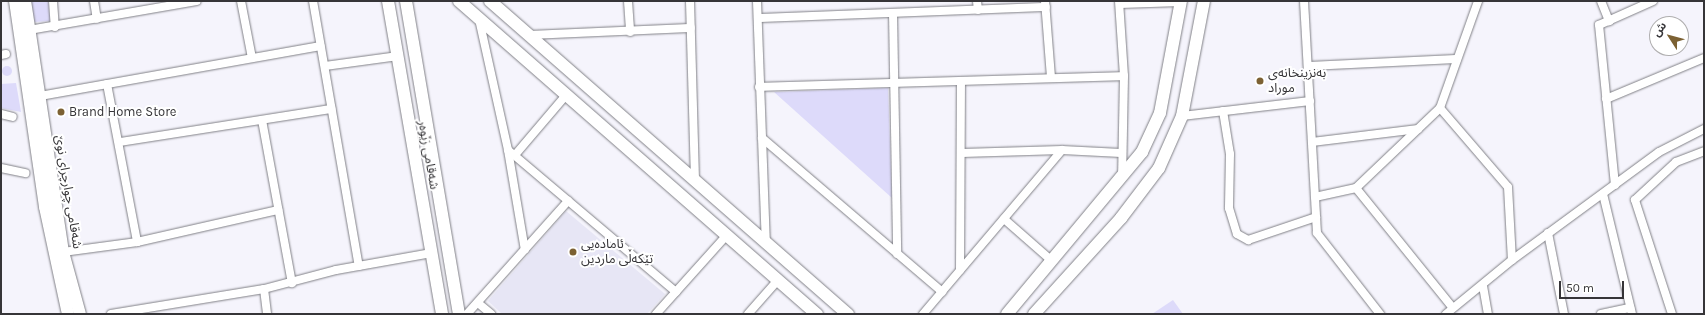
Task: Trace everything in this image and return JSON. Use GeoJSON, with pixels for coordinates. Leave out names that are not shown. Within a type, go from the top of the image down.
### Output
{"type":"FeatureCollection","features":[{"type":"Feature","properties":{"kind":"street","name":"شەقامی چوارچرای نوێ"},"geometry":{"type":"LineString","coordinates":[[15,1],[45,207],[68,314]]}},
{"type":"Feature","properties":{"kind":"street","name":"شەقامی چوارچرای نوێ"},"geometry":{"type":"LineString","coordinates":[[25,1],[63,252],[80,314]]}},
{"type":"Feature","properties":{"kind":"street"},"geometry":{"type":"LineString","coordinates":[[53,1],[55,27]]}},
{"type":"Feature","properties":{"kind":"street"},"geometry":{"type":"LineString","coordinates":[[94,1],[97,19]]}},
{"type":"Feature","properties":{"kind":"street"},"geometry":{"type":"LineString","coordinates":[[29,30],[55,27],[197,1]]}},
{"type":"Feature","properties":{"kind":"street"},"geometry":{"type":"LineString","coordinates":[[241,1],[252,58]]}},
{"type":"Feature","properties":{"kind":"street"},"geometry":{"type":"LineString","coordinates":[[313,1],[359,266]]}},
{"type":"Feature","properties":{"kind":"street","name":"شەقامی زێوەر"},"geometry":{"type":"LineString","coordinates":[[388,1],[442,314]]}},
{"type":"Feature","properties":{"kind":"street","name":"شەقامی زێوەر"},"geometry":{"type":"LineString","coordinates":[[406,1],[459,314]]}},
{"type":"Feature","properties":{"kind":"street"},"geometry":{"type":"LineString","coordinates":[[458,1],[567,94],[817,314]]}},
{"type":"Feature","properties":{"kind":"street"},"geometry":{"type":"LineString","coordinates":[[490,1],[695,178],[848,314]]}},
{"type":"Feature","properties":{"kind":"street"},"geometry":{"type":"LineString","coordinates":[[628,1],[630,32]]}},
{"type":"Feature","properties":{"kind":"street"},"geometry":{"type":"LineString","coordinates":[[690,1],[692,28],[695,178]]}},
{"type":"Feature","properties":{"kind":"street"},"geometry":{"type":"LineString","coordinates":[[757,1],[759,87],[766,242]]}},
{"type":"Feature","properties":{"kind":"street"},"geometry":{"type":"LineString","coordinates":[[977,1],[978,10]]}},
{"type":"Feature","properties":{"kind":"street"},"geometry":{"type":"LineString","coordinates":[[1034,314],[1143,192],[1173,142],[1182,116],[1204,1]]}},
{"type":"Feature","properties":{"kind":"street"},"geometry":{"type":"LineString","coordinates":[[1304,1],[1317,233],[1380,314]]}},
{"type":"Feature","properties":{"kind":"street"},"geometry":{"type":"LineString","coordinates":[[1314,197],[1356,188],[1440,108],[1478,1]]}},
{"type":"Feature","properties":{"kind":"street"},"geometry":{"type":"LineString","coordinates":[[1601,1],[1609,21]]}},
{"type":"Feature","properties":{"kind":"street"},"geometry":{"type":"LineString","coordinates":[[1615,185],[1598,26],[1653,1]]}},
{"type":"Feature","properties":{"kind":"street"},"geometry":{"type":"LineString","coordinates":[[1007,314],[1122,180],[1142,152],[1160,113],[1181,2],[1119,3],[1124,76],[1121,153],[1122,180]]}},
{"type":"Feature","properties":{"kind":"street"},"geometry":{"type":"LineString","coordinates":[[758,18],[978,10],[1045,4],[1051,77]]}},
{"type":"Feature","properties":{"kind":"street"},"geometry":{"type":"LineString","coordinates":[[893,13],[897,254]]}},
{"type":"Feature","properties":{"kind":"street"},"geometry":{"type":"LineString","coordinates":[[479,18],[508,150],[524,250]]}},
{"type":"Feature","properties":{"kind":"street"},"geometry":{"type":"LineString","coordinates":[[528,35],[630,32],[692,28]]}},
{"type":"Feature","properties":{"kind":"street"},"geometry":{"type":"LineString","coordinates":[[40,96],[321,46]]}},
{"type":"Feature","properties":{"kind":"street"},"geometry":{"type":"LineString","coordinates":[[325,66],[398,56]]}},
{"type":"Feature","properties":{"kind":"street"},"geometry":{"type":"LineString","coordinates":[[1606,100],[1704,58]]}},
{"type":"Feature","properties":{"kind":"street"},"geometry":{"type":"LineString","coordinates":[[1308,66],[1457,59]]}},
{"type":"Feature","properties":{"kind":"street"},"geometry":{"type":"LineString","coordinates":[[759,87],[1124,76]]}},
{"type":"Feature","properties":{"kind":"street"},"geometry":{"type":"LineString","coordinates":[[960,270],[962,153],[961,81]]}},
{"type":"Feature","properties":{"kind":"street"},"geometry":{"type":"LineString","coordinates":[[107,84],[120,142],[137,242]]}},
{"type":"Feature","properties":{"kind":"street"},"geometry":{"type":"LineString","coordinates":[[515,155],[567,94]]}},
{"type":"Feature","properties":{"kind":"street"},"geometry":{"type":"LineString","coordinates":[[1182,116],[1310,101]]}},
{"type":"Feature","properties":{"kind":"street"},"geometry":{"type":"LineString","coordinates":[[1440,108],[1508,187],[1512,260]]}},
{"type":"Feature","properties":{"kind":"street"},"geometry":{"type":"LineString","coordinates":[[120,142],[331,109]]}},
{"type":"Feature","properties":{"kind":"street"},"geometry":{"type":"LineString","coordinates":[[1223,111],[1230,154],[1229,208],[1237,234],[1248,240],[1316,217]]}},
{"type":"Feature","properties":{"kind":"street"},"geometry":{"type":"LineString","coordinates":[[1,114],[13,117]]}},
{"type":"Feature","properties":{"kind":"street"},"geometry":{"type":"LineString","coordinates":[[262,120],[292,283]]}},
{"type":"Feature","properties":{"kind":"street"},"geometry":{"type":"LineString","coordinates":[[1312,142],[1418,129]]}},
{"type":"Feature","properties":{"kind":"street"},"geometry":{"type":"LineString","coordinates":[[1356,188],[1450,311],[1483,286],[1512,260],[1659,152],[1704,129]]}},
{"type":"Feature","properties":{"kind":"street"},"geometry":{"type":"LineString","coordinates":[[762,138],[942,292]]}},
{"type":"Feature","properties":{"kind":"street"},"geometry":{"type":"LineString","coordinates":[[508,150],[676,292]]}},
{"type":"Feature","properties":{"kind":"street"},"geometry":{"type":"LineString","coordinates":[[962,153],[1062,150],[1121,153]]}},
{"type":"Feature","properties":{"kind":"street"},"geometry":{"type":"LineString","coordinates":[[922,314],[1062,150]]}},
{"type":"Feature","properties":{"kind":"street"},"geometry":{"type":"LineString","coordinates":[[1672,314],[1635,200],[1676,162],[1704,151]]}},
{"type":"Feature","properties":{"kind":"street"},"geometry":{"type":"LineString","coordinates":[[1,168],[25,173]]}},
{"type":"Feature","properties":{"kind":"street"},"geometry":{"type":"LineString","coordinates":[[1600,314],[1631,311],[1603,194]]}},
{"type":"Feature","properties":{"kind":"street"},"geometry":{"type":"LineString","coordinates":[[468,314],[568,201]]}},
{"type":"Feature","properties":{"kind":"street"},"geometry":{"type":"LineString","coordinates":[[63,252],[137,242],[278,210]]}},
{"type":"Feature","properties":{"kind":"street"},"geometry":{"type":"LineString","coordinates":[[1004,219],[1052,261]]}},
{"type":"Feature","properties":{"kind":"street"},"geometry":{"type":"LineString","coordinates":[[1548,233],[1564,314]]}},
{"type":"Feature","properties":{"kind":"street"},"geometry":{"type":"LineString","coordinates":[[656,314],[727,235]]}},
{"type":"Feature","properties":{"kind":"street"},"geometry":{"type":"LineString","coordinates":[[111,314],[264,289],[359,266],[431,253]]}},
{"type":"Feature","properties":{"kind":"street"},"geometry":{"type":"LineString","coordinates":[[748,314],[778,280]]}},
{"type":"Feature","properties":{"kind":"street"},"geometry":{"type":"LineString","coordinates":[[1483,286],[1488,314]]}},
{"type":"Feature","properties":{"kind":"street"},"geometry":{"type":"LineString","coordinates":[[264,289],[267,314]]}},
{"type":"Feature","properties":{"kind":"street"},"geometry":{"type":"LineString","coordinates":[[478,303],[491,314]]}},
{"type":"Feature","properties":{"kind":"shaded area"},"geometry":{"type":"Polygon","coordinates":[[[31,1],[48,1],[51,21],[34,22],[31,1]]]}},
{"type":"Feature","properties":{"kind":"shaded area"},"geometry":{"type":"Polygon","coordinates":[[[5,66],[9,66],[11,67],[11,75],[5,76],[2,73],[2,69],[5,66]]]}},
{"type":"Feature","properties":{"kind":"shaded area"},"geometry":{"type":"Polygon","coordinates":[[[16,83],[21,112],[1,108],[1,84],[16,83]]]}},
{"type":"Feature","properties":{"kind":"shaded area"},"geometry":{"type":"Polygon","coordinates":[[[888,88],[892,198],[774,92],[888,88]]]}},
{"type":"Feature","properties":{"kind":"shaded area","name":"ئامادەیی تێکەڵی ماردین"},"geometry":{"type":"Polygon","coordinates":[[[566,211],[665,294],[647,314],[502,314],[488,301],[566,211]]]}},
{"type":"Feature","properties":{"kind":"shaded area"},"geometry":{"type":"Polygon","coordinates":[[[1173,300],[1183,314],[1152,314],[1173,300]]]}},
{"type":"Feature","properties":{"kind":"place","name":"بەنزینخانەی موراد"},"geometry":{"type":"Point","coordinates":[1260,81]}},
{"type":"Feature","properties":{"kind":"place","name":"Brand Home Store"},"geometry":{"type":"Point","coordinates":[61,112]}},
{"type":"Feature","properties":{"kind":"place","name":"ئامادەیی تێکەڵی ماردین"},"geometry":{"type":"Point","coordinates":[573,252]}}]}
